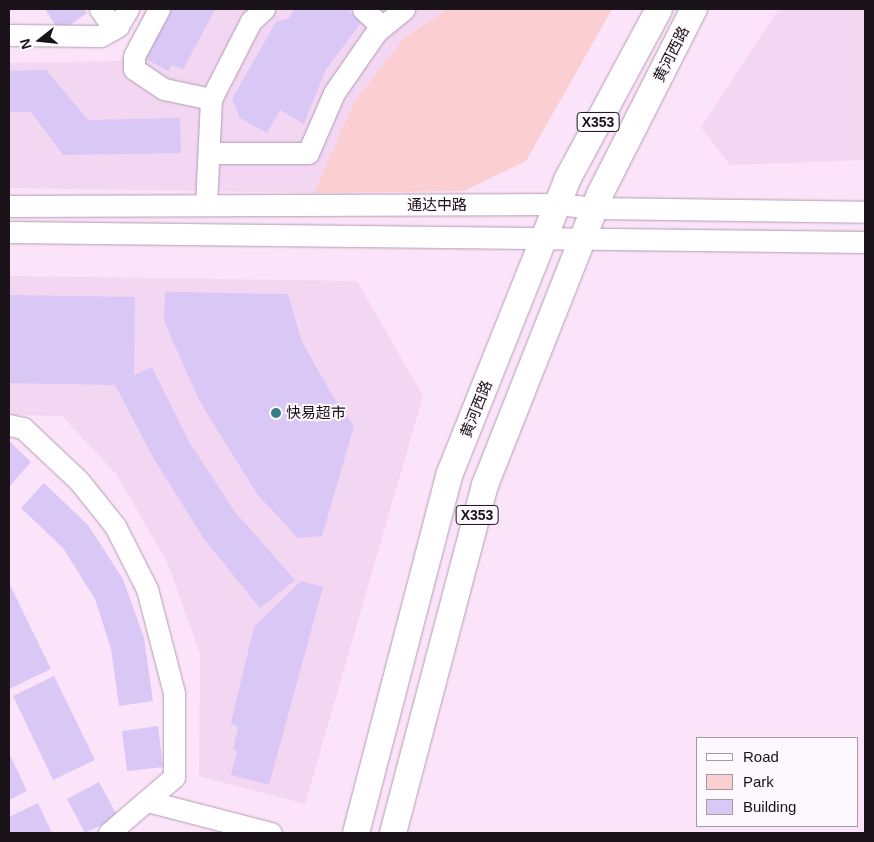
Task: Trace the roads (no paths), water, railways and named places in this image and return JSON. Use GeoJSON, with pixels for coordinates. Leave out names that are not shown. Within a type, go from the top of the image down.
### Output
{"type":"FeatureCollection","features":[{"type":"Feature","properties":{"kind":"main road","name":"黄河西路"},"geometry":{"type":"LineString","coordinates":[[356,833],[450,473],[567,180],[659,9]]}},
{"type":"Feature","properties":{"kind":"main road","name":"黄河西路"},"geometry":{"type":"LineString","coordinates":[[393,833],[484,485],[595,208],[694,9]]}},
{"type":"Feature","properties":{"kind":"street"},"geometry":{"type":"LineString","coordinates":[[100,9],[114,29]]}},
{"type":"Feature","properties":{"kind":"street"},"geometry":{"type":"LineString","coordinates":[[9,35],[101,36],[118,26],[128,9]]}},
{"type":"Feature","properties":{"kind":"street"},"geometry":{"type":"LineString","coordinates":[[159,9],[134,56],[134,69],[164,89],[211,99]]}},
{"type":"Feature","properties":{"kind":"street"},"geometry":{"type":"LineString","coordinates":[[206,205],[211,99],[251,21],[264,9]]}},
{"type":"Feature","properties":{"kind":"street"},"geometry":{"type":"LineString","coordinates":[[364,9],[382,26]]}},
{"type":"Feature","properties":{"kind":"street"},"geometry":{"type":"LineString","coordinates":[[209,153],[308,153],[334,93],[376,31],[404,9]]}},
{"type":"Feature","properties":{"kind":"street","name":"通达中路"},"geometry":{"type":"LineString","coordinates":[[9,206],[557,204],[595,208],[865,212]]}},
{"type":"Feature","properties":{"kind":"street","name":"通达中路"},"geometry":{"type":"LineString","coordinates":[[9,232],[865,242]]}},
{"type":"Feature","properties":{"kind":"street"},"geometry":{"type":"LineString","coordinates":[[9,425],[23,428],[79,481],[115,526],[147,590],[174,693],[174,777],[109,833]]}},
{"type":"Feature","properties":{"kind":"street"},"geometry":{"type":"LineString","coordinates":[[147,801],[271,833]]}},
{"type":"Feature","properties":{"kind":"place","name":"快易超市"},"geometry":{"type":"Point","coordinates":[276,413]}}]}
